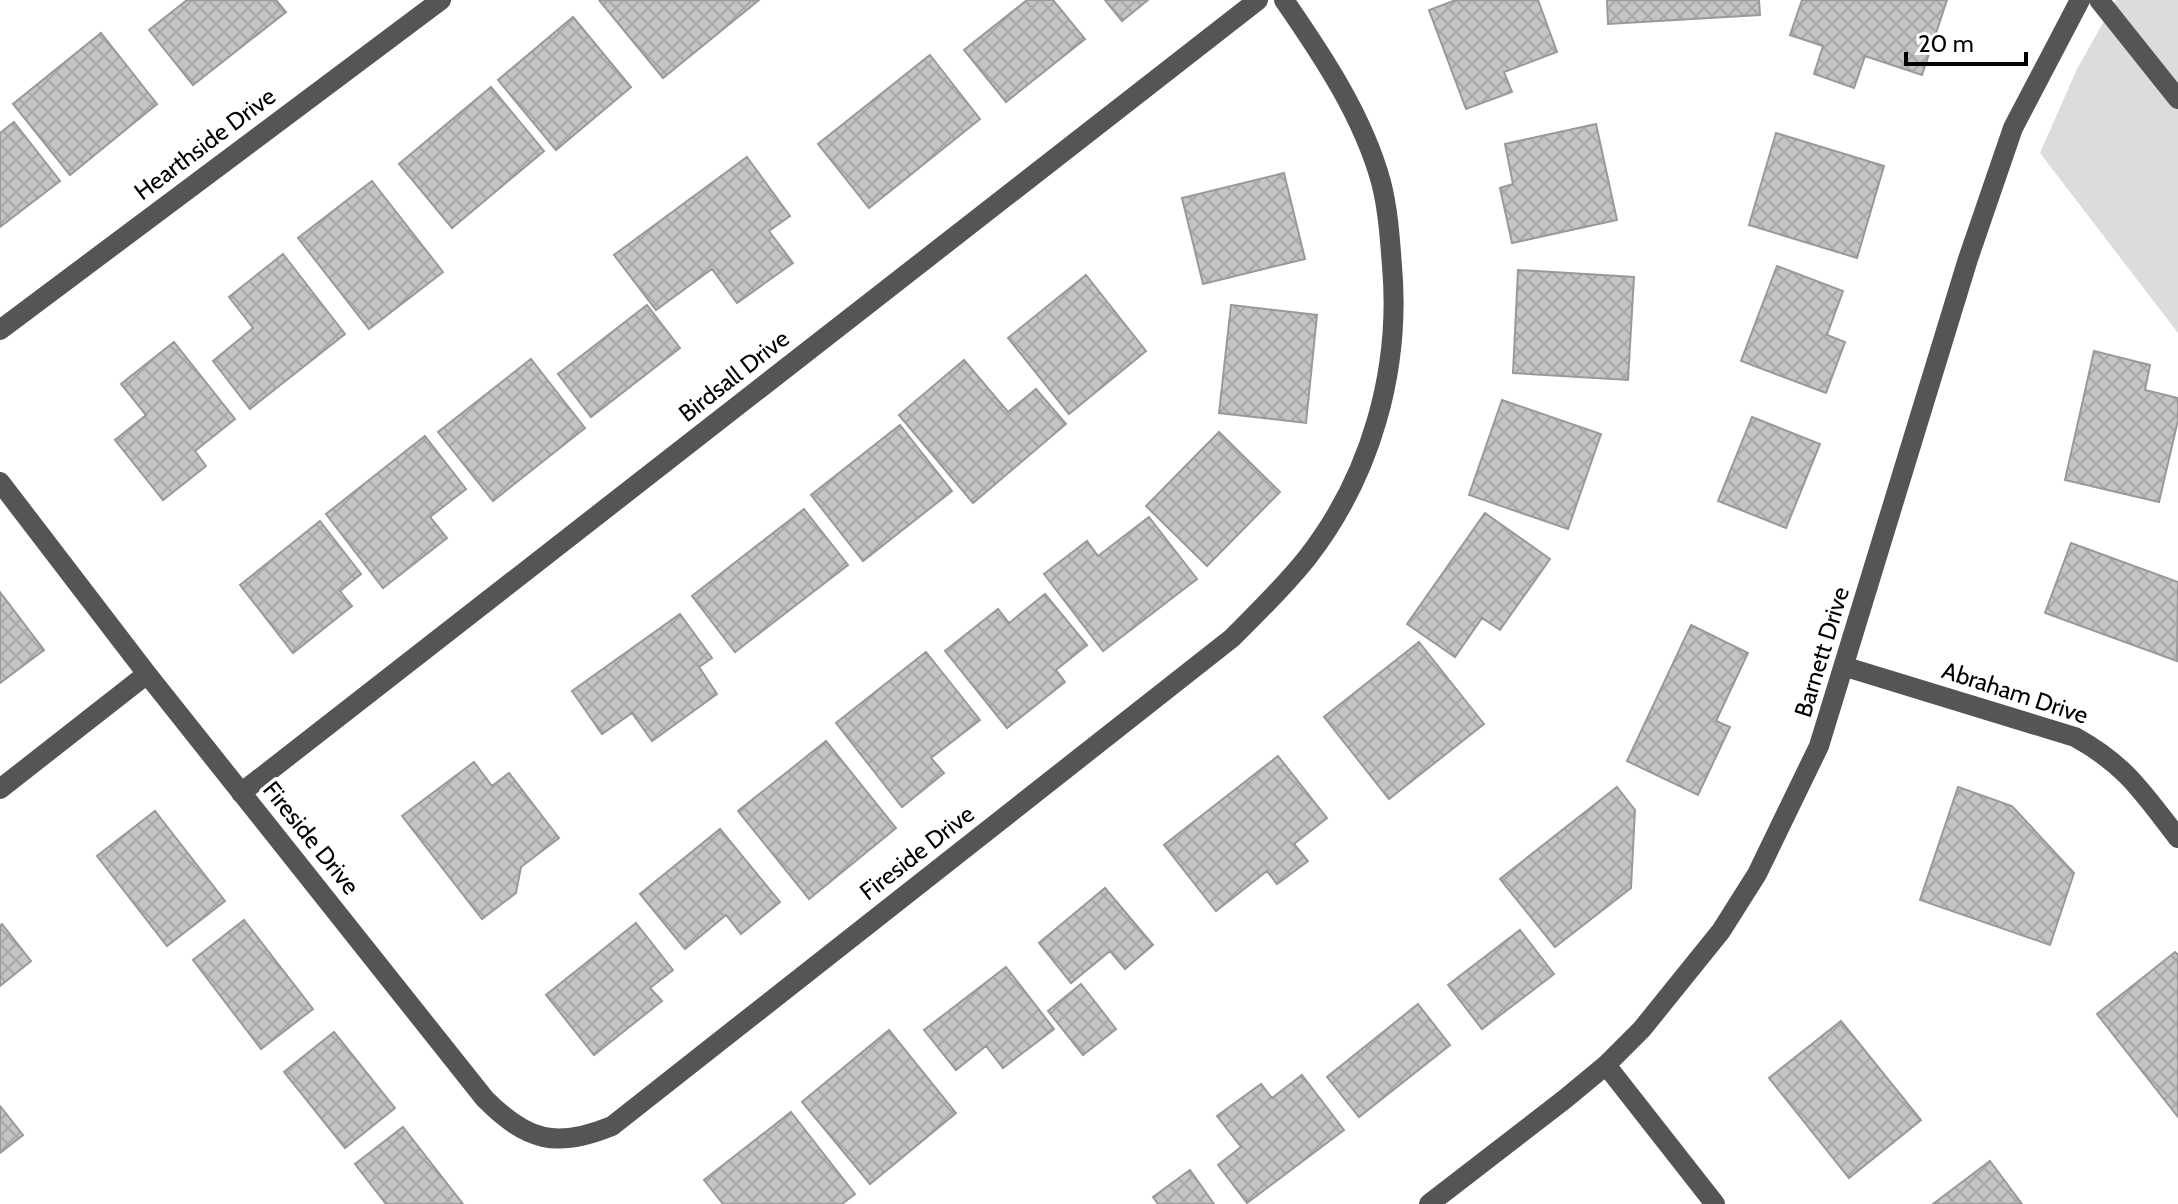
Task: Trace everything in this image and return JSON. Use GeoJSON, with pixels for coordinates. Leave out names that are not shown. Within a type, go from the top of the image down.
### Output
{"type":"FeatureCollection","features":[{"type":"Feature","properties":{"kind":"street","name":"Hearthside Drive"},"geometry":{"type":"LineString","coordinates":[[0,330],[441,0]]}},
{"type":"Feature","properties":{"kind":"street","name":"Birdsall Drive"},"geometry":{"type":"LineString","coordinates":[[241,793],[1258,0]]}},
{"type":"Feature","properties":{"kind":"street","name":"Fireside Drive"},"geometry":{"type":"LineString","coordinates":[[147,674],[485,1099],[504,1118],[526,1133],[551,1138],[585,1137],[612,1126],[1232,638],[1274,597],[1308,556],[1340,509],[1363,464],[1392,353],[1395,295],[1390,241],[1381,182],[1360,129],[1310,37],[1284,0]]}},
{"type":"Feature","properties":{"kind":"street","name":"Barnett Drive"},"geometry":{"type":"LineString","coordinates":[[1429,1204],[1606,1065],[1642,1029],[1721,931],[1757,874],[1819,746],[1846,667],[1968,259],[2013,128],[2080,0]]}},
{"type":"Feature","properties":{"kind":"street"},"geometry":{"type":"LineString","coordinates":[[2099,0],[2178,99]]}},
{"type":"Feature","properties":{"kind":"street"},"geometry":{"type":"LineString","coordinates":[[0,482],[147,674],[0,789]]}},
{"type":"Feature","properties":{"kind":"street","name":"Abraham Drive"},"geometry":{"type":"LineString","coordinates":[[1846,667],[2075,737],[2104,753],[2127,774],[2178,838]]}},
{"type":"Feature","properties":{"kind":"street"},"geometry":{"type":"LineString","coordinates":[[1606,1065],[1715,1204]]}},
{"type":"Feature","properties":{"kind":"shaded area"},"geometry":{"type":"Polygon","coordinates":[[[2116,0],[2178,0],[2178,333],[2040,153],[2077,69],[2116,0]]]}},
{"type":"Feature","properties":{"kind":"building"},"geometry":{"type":"Polygon","coordinates":[[[187,0],[276,0],[286,12],[193,85],[149,30],[187,0]]]}},
{"type":"Feature","properties":{"kind":"building"},"geometry":{"type":"Polygon","coordinates":[[[599,0],[759,0],[663,78],[599,0]]]}},
{"type":"Feature","properties":{"kind":"building"},"geometry":{"type":"Polygon","coordinates":[[[1027,0],[1053,0],[1085,39],[1006,102],[964,50],[1027,0]]]}},
{"type":"Feature","properties":{"kind":"building"},"geometry":{"type":"Polygon","coordinates":[[[1105,0],[1148,0],[1122,21],[1105,0]]]}},
{"type":"Feature","properties":{"kind":"building"},"geometry":{"type":"Polygon","coordinates":[[[1456,0],[1538,0],[1557,52],[1504,72],[1512,92],[1466,109],[1429,10],[1456,0]]]}},
{"type":"Feature","properties":{"kind":"building"},"geometry":{"type":"Polygon","coordinates":[[[1607,0],[1759,0],[1760,15],[1608,24],[1607,0]]]}},
{"type":"Feature","properties":{"kind":"building"},"geometry":{"type":"Polygon","coordinates":[[[1802,0],[1947,0],[1922,75],[1865,56],[1854,88],[1814,74],[1823,46],[1790,35],[1802,0]]]}},
{"type":"Feature","properties":{"kind":"building"},"geometry":{"type":"Polygon","coordinates":[[[573,17],[631,87],[556,150],[498,80],[573,17]]]}},
{"type":"Feature","properties":{"kind":"building"},"geometry":{"type":"Polygon","coordinates":[[[101,33],[157,104],[70,175],[13,104],[101,33]]]}},
{"type":"Feature","properties":{"kind":"building"},"geometry":{"type":"Polygon","coordinates":[[[930,55],[980,119],[869,208],[818,144],[930,55]]]}},
{"type":"Feature","properties":{"kind":"building"},"geometry":{"type":"Polygon","coordinates":[[[491,87],[544,151],[452,228],[399,164],[491,87]]]}},
{"type":"Feature","properties":{"kind":"building"},"geometry":{"type":"Polygon","coordinates":[[[14,122],[60,181],[0,227],[0,133],[14,122]]]}},
{"type":"Feature","properties":{"kind":"building"},"geometry":{"type":"Polygon","coordinates":[[[1596,124],[1617,220],[1512,243],[1500,188],[1513,184],[1505,144],[1596,124]]]}},
{"type":"Feature","properties":{"kind":"building"},"geometry":{"type":"Polygon","coordinates":[[[1776,133],[1884,166],[1857,258],[1749,225],[1776,133]]]}},
{"type":"Feature","properties":{"kind":"building"},"geometry":{"type":"Polygon","coordinates":[[[747,157],[790,216],[769,231],[793,263],[737,303],[712,269],[656,310],[614,255],[747,157]]]}},
{"type":"Feature","properties":{"kind":"building"},"geometry":{"type":"Polygon","coordinates":[[[1284,173],[1305,259],[1203,284],[1182,198],[1284,173]]]}},
{"type":"Feature","properties":{"kind":"building"},"geometry":{"type":"Polygon","coordinates":[[[372,181],[443,272],[369,329],[298,238],[372,181]]]}},
{"type":"Feature","properties":{"kind":"building"},"geometry":{"type":"Polygon","coordinates":[[[283,254],[345,334],[250,409],[213,361],[253,328],[229,297],[283,254]]]}},
{"type":"Feature","properties":{"kind":"building"},"geometry":{"type":"Polygon","coordinates":[[[1777,266],[1843,291],[1827,335],[1845,342],[1826,393],[1741,361],[1777,266]]]}},
{"type":"Feature","properties":{"kind":"building"},"geometry":{"type":"Polygon","coordinates":[[[1518,270],[1634,277],[1628,380],[1513,373],[1518,270]]]}},
{"type":"Feature","properties":{"kind":"building"},"geometry":{"type":"Polygon","coordinates":[[[1086,275],[1146,351],[1069,414],[1008,338],[1086,275]]]}},
{"type":"Feature","properties":{"kind":"building"},"geometry":{"type":"Polygon","coordinates":[[[647,305],[680,348],[591,417],[558,374],[647,305]]]}},
{"type":"Feature","properties":{"kind":"building"},"geometry":{"type":"Polygon","coordinates":[[[1231,305],[1317,315],[1306,423],[1219,413],[1231,305]]]}},
{"type":"Feature","properties":{"kind":"building"},"geometry":{"type":"Polygon","coordinates":[[[174,342],[235,419],[195,451],[206,466],[163,500],[115,440],[146,415],[121,384],[174,342]]]}},
{"type":"Feature","properties":{"kind":"building"},"geometry":{"type":"Polygon","coordinates":[[[2094,351],[2150,365],[2145,390],[2178,398],[2178,420],[2159,502],[2065,480],[2094,351]]]}},
{"type":"Feature","properties":{"kind":"building"},"geometry":{"type":"Polygon","coordinates":[[[531,359],[585,428],[493,501],[438,432],[531,359]]]}},
{"type":"Feature","properties":{"kind":"building"},"geometry":{"type":"Polygon","coordinates":[[[964,360],[1008,412],[1036,389],[1066,424],[973,503],[899,415],[964,360]]]}},
{"type":"Feature","properties":{"kind":"building"},"geometry":{"type":"Polygon","coordinates":[[[1502,400],[1601,434],[1568,529],[1469,495],[1502,400]]]}},
{"type":"Feature","properties":{"kind":"building"},"geometry":{"type":"Polygon","coordinates":[[[1752,417],[1820,444],[1786,528],[1718,501],[1752,417]]]}},
{"type":"Feature","properties":{"kind":"building"},"geometry":{"type":"Polygon","coordinates":[[[900,425],[952,491],[863,561],[811,495],[900,425]]]}},
{"type":"Feature","properties":{"kind":"building"},"geometry":{"type":"Polygon","coordinates":[[[1219,432],[1280,492],[1207,566],[1146,506],[1219,432]]]}},
{"type":"Feature","properties":{"kind":"building"},"geometry":{"type":"Polygon","coordinates":[[[425,436],[466,489],[430,517],[447,538],[383,588],[326,514],[425,436]]]}},
{"type":"Feature","properties":{"kind":"building"},"geometry":{"type":"Polygon","coordinates":[[[804,509],[848,565],[735,652],[692,596],[804,509]]]}},
{"type":"Feature","properties":{"kind":"building"},"geometry":{"type":"Polygon","coordinates":[[[1485,513],[1550,559],[1500,630],[1482,618],[1455,657],[1407,624],[1485,513]]]}},
{"type":"Feature","properties":{"kind":"building"},"geometry":{"type":"Polygon","coordinates":[[[1149,517],[1197,579],[1103,651],[1044,574],[1087,541],[1098,556],[1149,517]]]}},
{"type":"Feature","properties":{"kind":"building"},"geometry":{"type":"Polygon","coordinates":[[[320,521],[361,574],[340,591],[352,606],[293,653],[240,585],[320,521]]]}},
{"type":"Feature","properties":{"kind":"building"},"geometry":{"type":"Polygon","coordinates":[[[2071,543],[2178,582],[2177,661],[2045,613],[2071,543]]]}},
{"type":"Feature","properties":{"kind":"building"},"geometry":{"type":"Polygon","coordinates":[[[0,592],[44,650],[0,683],[0,592]]]}},
{"type":"Feature","properties":{"kind":"building"},"geometry":{"type":"Polygon","coordinates":[[[1045,594],[1087,645],[1056,670],[1065,682],[1007,728],[945,651],[998,609],[1009,623],[1045,594]]]}},
{"type":"Feature","properties":{"kind":"building"},"geometry":{"type":"Polygon","coordinates":[[[680,614],[712,658],[699,667],[717,694],[652,741],[632,713],[602,734],[572,691],[680,614]]]}},
{"type":"Feature","properties":{"kind":"building"},"geometry":{"type":"Polygon","coordinates":[[[1691,625],[1748,653],[1716,721],[1730,727],[1698,795],[1627,761],[1691,625]]]}},
{"type":"Feature","properties":{"kind":"building"},"geometry":{"type":"Polygon","coordinates":[[[1419,642],[1484,724],[1389,799],[1324,717],[1419,642]]]}},
{"type":"Feature","properties":{"kind":"building"},"geometry":{"type":"Polygon","coordinates":[[[926,652],[980,720],[931,758],[944,773],[902,807],[836,723],[926,652]]]}},
{"type":"Feature","properties":{"kind":"building"},"geometry":{"type":"Polygon","coordinates":[[[826,741],[896,828],[809,899],[738,811],[826,741]]]}},
{"type":"Feature","properties":{"kind":"building"},"geometry":{"type":"Polygon","coordinates":[[[1278,756],[1327,818],[1294,844],[1308,861],[1277,884],[1267,871],[1216,911],[1164,845],[1278,756]]]}},
{"type":"Feature","properties":{"kind":"building"},"geometry":{"type":"Polygon","coordinates":[[[474,762],[492,786],[509,773],[559,838],[521,867],[516,893],[482,919],[402,816],[474,762]]]}},
{"type":"Feature","properties":{"kind":"building"},"geometry":{"type":"Polygon","coordinates":[[[1617,787],[1635,810],[1631,888],[1555,947],[1500,879],[1617,787]]]}},
{"type":"Feature","properties":{"kind":"building"},"geometry":{"type":"Polygon","coordinates":[[[1958,787],[2012,806],[2074,873],[2050,945],[1920,900],[1958,787]]]}},
{"type":"Feature","properties":{"kind":"building"},"geometry":{"type":"Polygon","coordinates":[[[155,811],[225,901],[167,946],[97,856],[155,811]]]}},
{"type":"Feature","properties":{"kind":"building"},"geometry":{"type":"Polygon","coordinates":[[[720,829],[780,902],[741,934],[726,915],[685,949],[640,894],[720,829]]]}},
{"type":"Feature","properties":{"kind":"building"},"geometry":{"type":"Polygon","coordinates":[[[1105,888],[1153,945],[1125,969],[1110,951],[1071,983],[1039,943],[1105,888]]]}},
{"type":"Feature","properties":{"kind":"building"},"geometry":{"type":"Polygon","coordinates":[[[244,920],[313,1009],[261,1049],[193,960],[244,920]]]}},
{"type":"Feature","properties":{"kind":"building"},"geometry":{"type":"Polygon","coordinates":[[[636,923],[673,970],[650,988],[662,1001],[594,1055],[546,995],[636,923]]]}},
{"type":"Feature","properties":{"kind":"building"},"geometry":{"type":"Polygon","coordinates":[[[2,924],[31,961],[0,986],[0,926],[2,924]]]}},
{"type":"Feature","properties":{"kind":"building"},"geometry":{"type":"Polygon","coordinates":[[[1520,930],[1554,974],[1482,1029],[1448,985],[1520,930]]]}},
{"type":"Feature","properties":{"kind":"building"},"geometry":{"type":"Polygon","coordinates":[[[2175,952],[2178,955],[2178,1117],[2097,1014],[2175,952]]]}},
{"type":"Feature","properties":{"kind":"building"},"geometry":{"type":"Polygon","coordinates":[[[1006,967],[1054,1029],[1003,1068],[986,1046],[956,1070],[924,1030],[1006,967]]]}},
{"type":"Feature","properties":{"kind":"building"},"geometry":{"type":"Polygon","coordinates":[[[1081,984],[1116,1029],[1083,1055],[1048,1011],[1081,984]]]}},
{"type":"Feature","properties":{"kind":"building"},"geometry":{"type":"Polygon","coordinates":[[[1418,1004],[1450,1045],[1359,1117],[1327,1077],[1418,1004]]]}},
{"type":"Feature","properties":{"kind":"building"},"geometry":{"type":"Polygon","coordinates":[[[1841,1021],[1921,1120],[1849,1178],[1769,1078],[1841,1021]]]}},
{"type":"Feature","properties":{"kind":"building"},"geometry":{"type":"Polygon","coordinates":[[[889,1030],[956,1113],[870,1184],[802,1102],[889,1030]]]}},
{"type":"Feature","properties":{"kind":"building"},"geometry":{"type":"Polygon","coordinates":[[[334,1032],[395,1108],[345,1148],[284,1072],[334,1032]]]}},
{"type":"Feature","properties":{"kind":"building"},"geometry":{"type":"Polygon","coordinates":[[[1302,1075],[1344,1130],[1247,1203],[1218,1165],[1241,1147],[1217,1116],[1261,1084],[1272,1098],[1302,1075]]]}},
{"type":"Feature","properties":{"kind":"building"},"geometry":{"type":"Polygon","coordinates":[[[0,1106],[23,1135],[0,1153],[0,1106]]]}},
{"type":"Feature","properties":{"kind":"building"},"geometry":{"type":"Polygon","coordinates":[[[791,1112],[855,1194],[842,1204],[723,1204],[704,1180],[791,1112]]]}},
{"type":"Feature","properties":{"kind":"building"},"geometry":{"type":"Polygon","coordinates":[[[403,1127],[463,1204],[386,1204],[355,1164],[403,1127]]]}},
{"type":"Feature","properties":{"kind":"building"},"geometry":{"type":"Polygon","coordinates":[[[1990,1161],[2022,1204],[1933,1204],[1990,1161]]]}},
{"type":"Feature","properties":{"kind":"building"},"geometry":{"type":"Polygon","coordinates":[[[1190,1170],[1214,1204],[1158,1204],[1153,1197],[1190,1170]]]}}]}
